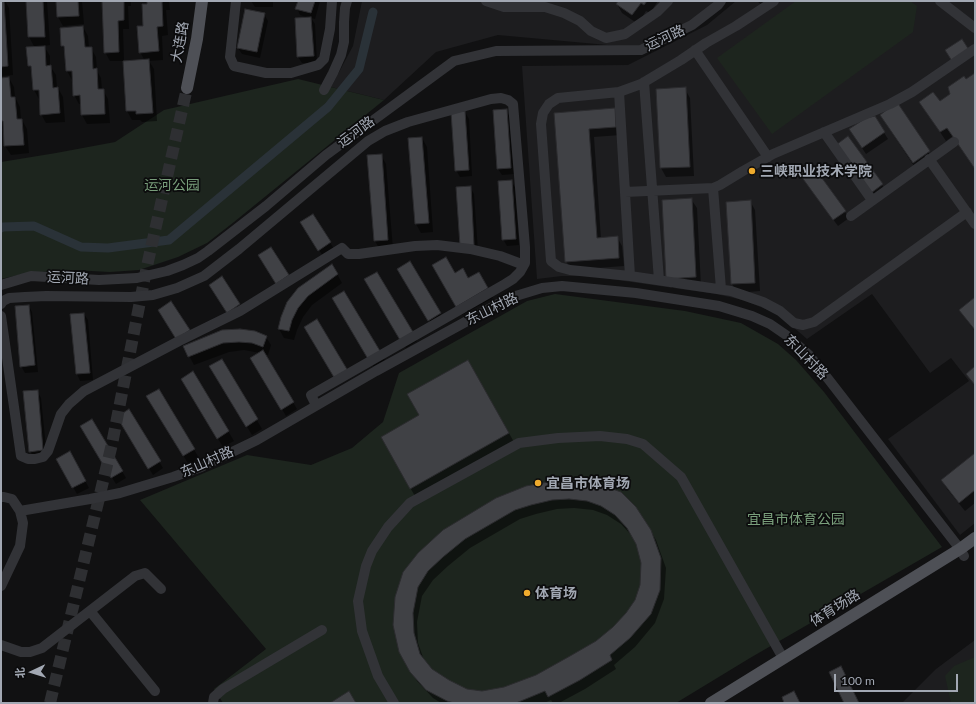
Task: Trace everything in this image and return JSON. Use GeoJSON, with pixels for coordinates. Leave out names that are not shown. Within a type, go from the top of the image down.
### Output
{"type":"FeatureCollection","features":[{"type":"Feature","properties":{"kind":"main road","name":"大连路"},"geometry":{"type":"LineString","coordinates":[[187,88],[197,39],[202,1]]}},
{"type":"Feature","properties":{"kind":"main road","name":"体育场路"},"geometry":{"type":"LineString","coordinates":[[723,703],[962,552],[975,538]]}},
{"type":"Feature","properties":{"kind":"main road","name":"体育场路"},"geometry":{"type":"LineString","coordinates":[[710,703],[962,552],[975,547]]}},
{"type":"Feature","properties":{"kind":"street"},"geometry":{"type":"LineString","coordinates":[[236,1],[230,57],[234,66],[266,73],[291,74],[318,65],[324,59],[330,28],[332,1]]}},
{"type":"Feature","properties":{"kind":"street"},"geometry":{"type":"LineString","coordinates":[[324,90],[341,55],[344,42],[345,8],[347,1]]}},
{"type":"Feature","properties":{"kind":"street"},"geometry":{"type":"LineString","coordinates":[[486,1],[504,7],[545,7],[564,13],[580,21],[591,31],[606,38],[625,34],[657,12],[668,1]]}},
{"type":"Feature","properties":{"kind":"street","name":"运河路"},"geometry":{"type":"LineString","coordinates":[[1,285],[31,276],[99,280],[137,278],[167,271],[183,265],[198,258],[208,251],[266,206],[326,154],[454,60],[496,51],[641,50],[692,25],[721,1]]}},
{"type":"Feature","properties":{"kind":"street"},"geometry":{"type":"LineString","coordinates":[[774,1],[644,82],[619,92],[558,98],[549,104],[543,113],[541,124],[552,261],[559,267],[570,270],[630,276],[731,291],[763,302],[780,311],[794,322],[803,325],[814,322],[967,212]]}},
{"type":"Feature","properties":{"kind":"street"},"geometry":{"type":"LineString","coordinates":[[940,1],[975,28]]}},
{"type":"Feature","properties":{"kind":"street"},"geometry":{"type":"LineString","coordinates":[[625,192],[713,188],[768,157],[890,104],[912,92],[975,49]]}},
{"type":"Feature","properties":{"kind":"street"},"geometry":{"type":"LineString","coordinates":[[695,50],[768,157]]}},
{"type":"Feature","properties":{"kind":"street"},"geometry":{"type":"LineString","coordinates":[[644,82],[659,280]]}},
{"type":"Feature","properties":{"kind":"street"},"geometry":{"type":"LineString","coordinates":[[619,92],[630,276]]}},
{"type":"Feature","properties":{"kind":"street"},"geometry":{"type":"LineString","coordinates":[[1,304],[9,298],[46,296],[131,297],[153,295],[177,288],[210,272],[368,142],[385,131],[408,122],[491,99],[501,98],[508,100],[512,104],[525,247],[525,263],[520,272],[505,284],[310,395],[316,406]]}},
{"type":"Feature","properties":{"kind":"street"},"geometry":{"type":"LineString","coordinates":[[824,132],[872,200]]}},
{"type":"Feature","properties":{"kind":"street"},"geometry":{"type":"LineString","coordinates":[[851,216],[954,142]]}},
{"type":"Feature","properties":{"kind":"street"},"geometry":{"type":"LineString","coordinates":[[929,159],[975,224]]}},
{"type":"Feature","properties":{"kind":"street"},"geometry":{"type":"LineString","coordinates":[[713,188],[721,289]]}},
{"type":"Feature","properties":{"kind":"street"},"geometry":{"type":"LineString","coordinates":[[1,316],[21,456],[28,459],[35,459],[43,457],[48,451],[61,414],[69,404],[84,391],[240,311],[342,248],[348,254],[359,254],[415,246],[437,245],[470,249],[500,256],[524,265]]}},
{"type":"Feature","properties":{"kind":"street","name":"东山村路"},"geometry":{"type":"LineString","coordinates":[[20,511],[120,493],[201,467],[257,440],[376,371],[509,298],[542,288],[562,286],[636,293],[718,306],[752,316],[770,324],[786,335],[809,355],[962,552]]}},
{"type":"Feature","properties":{"kind":"street"},"geometry":{"type":"LineString","coordinates":[[394,703],[378,676],[362,631],[358,601],[366,566],[372,551],[388,527],[410,503],[519,443],[558,438],[600,436],[627,439],[643,444],[682,478],[783,658]]}},
{"type":"Feature","properties":{"kind":"street"},"geometry":{"type":"LineString","coordinates":[[1,498],[4,497],[12,499],[20,511],[23,523],[20,546],[1,586]]}},
{"type":"Feature","properties":{"kind":"street"},"geometry":{"type":"LineString","coordinates":[[1,645],[21,652],[30,652],[42,648],[135,576],[145,573],[161,589]]}},
{"type":"Feature","properties":{"kind":"street"},"geometry":{"type":"LineString","coordinates":[[90,611],[155,691]]}},
{"type":"Feature","properties":{"kind":"street"},"geometry":{"type":"LineString","coordinates":[[213,703],[214,697],[223,689],[322,630]]}},
{"type":"Feature","properties":{"kind":"shaded area"},"geometry":{"type":"Polygon","coordinates":[[[362,1],[717,1],[691,23],[640,48],[498,35],[436,52],[384,100],[331,87],[353,46],[362,1]]]}},
{"type":"Feature","properties":{"kind":"shaded area","name":"三峡职业技术学院"},"geometry":{"type":"Polygon","coordinates":[[[736,1],[975,1],[975,523],[960,535],[888,439],[969,381],[951,358],[930,373],[872,294],[807,339],[778,314],[743,300],[716,294],[589,276],[562,276],[537,279],[522,66],[628,65],[707,25],[736,1]]]}},
{"type":"Feature","properties":{"kind":"shaded area"},"geometry":{"type":"Polygon","coordinates":[[[975,640],[975,703],[902,703],[936,669],[975,640]]]}},
{"type":"Feature","properties":{"kind":"green space"},"geometry":{"type":"Polygon","coordinates":[[[796,1],[910,1],[917,6],[913,32],[772,134],[717,58],[796,1]]]}},
{"type":"Feature","properties":{"kind":"green space","name":"运河公园"},"geometry":{"type":"Polygon","coordinates":[[[298,79],[384,100],[207,243],[178,257],[139,270],[110,272],[73,270],[27,273],[1,279],[1,162],[115,142],[164,110],[298,79]]]}},
{"type":"Feature","properties":{"kind":"green space","name":"宜昌市体育场"},"geometry":{"type":"Polygon","coordinates":[[[555,294],[685,311],[741,323],[778,344],[796,360],[824,392],[942,547],[750,658],[676,703],[223,703],[214,689],[266,649],[140,500],[247,455],[311,465],[352,448],[383,422],[399,373],[527,301],[555,294]]]}},
{"type":"Feature","properties":{"kind":"green space"},"geometry":{"type":"Polygon","coordinates":[[[975,657],[975,703],[951,703],[945,676],[954,666],[975,657]]]}},
{"type":"Feature","properties":{"kind":"building"},"geometry":{"type":"Polygon","coordinates":[[[1,1],[4,1],[8,66],[1,67],[1,1]]]}},
{"type":"Feature","properties":{"kind":"building"},"geometry":{"type":"Polygon","coordinates":[[[26,1],[43,1],[45,37],[28,37],[26,1]]]}},
{"type":"Feature","properties":{"kind":"building"},"geometry":{"type":"Polygon","coordinates":[[[56,1],[78,1],[79,16],[57,17],[56,1]]]}},
{"type":"Feature","properties":{"kind":"building"},"geometry":{"type":"Polygon","coordinates":[[[102,1],[124,1],[124,20],[118,21],[119,52],[104,53],[102,1]]]}},
{"type":"Feature","properties":{"kind":"building"},"geometry":{"type":"Polygon","coordinates":[[[147,1],[165,1],[162,2],[163,26],[157,27],[159,51],[139,53],[137,26],[143,26],[142,4],[147,4],[147,1]]]}},
{"type":"Feature","properties":{"kind":"building"},"geometry":{"type":"Polygon","coordinates":[[[298,1],[315,1],[311,13],[295,9],[298,1]]]}},
{"type":"Feature","properties":{"kind":"building"},"geometry":{"type":"Polygon","coordinates":[[[618,1],[647,1],[644,5],[641,3],[632,15],[616,4],[618,1]]]}},
{"type":"Feature","properties":{"kind":"building"},"geometry":{"type":"Polygon","coordinates":[[[245,9],[265,13],[257,52],[237,48],[245,9]]]}},
{"type":"Feature","properties":{"kind":"building"},"geometry":{"type":"Polygon","coordinates":[[[311,17],[314,56],[297,57],[295,18],[311,17]]]}},
{"type":"Feature","properties":{"kind":"building"},"geometry":{"type":"Polygon","coordinates":[[[83,26],[85,47],[92,47],[93,69],[97,68],[98,89],[104,89],[105,114],[81,115],[80,95],[73,96],[72,71],[66,71],[64,46],[61,46],[60,28],[83,26]]]}},
{"type":"Feature","properties":{"kind":"building"},"geometry":{"type":"Polygon","coordinates":[[[962,39],[969,50],[952,61],[945,50],[962,39]]]}},
{"type":"Feature","properties":{"kind":"building"},"geometry":{"type":"Polygon","coordinates":[[[45,46],[46,66],[51,65],[53,88],[58,87],[60,113],[40,115],[39,90],[33,90],[31,66],[28,66],[26,47],[45,46]]]}},
{"type":"Feature","properties":{"kind":"building"},"geometry":{"type":"Polygon","coordinates":[[[149,59],[153,113],[136,114],[136,111],[126,111],[123,61],[149,59]]]}},
{"type":"Feature","properties":{"kind":"building"},"geometry":{"type":"Polygon","coordinates":[[[975,73],[975,169],[947,128],[940,132],[919,102],[933,92],[940,101],[950,94],[948,87],[964,76],[966,79],[975,73]]]}},
{"type":"Feature","properties":{"kind":"building"},"geometry":{"type":"Polygon","coordinates":[[[9,77],[11,97],[15,97],[17,119],[22,119],[24,145],[4,146],[3,121],[1,121],[1,78],[9,77]]]}},
{"type":"Feature","properties":{"kind":"building"},"geometry":{"type":"Polygon","coordinates":[[[686,87],[690,167],[660,168],[656,89],[686,87]]]}},
{"type":"Feature","properties":{"kind":"building"},"geometry":{"type":"Polygon","coordinates":[[[897,102],[930,151],[913,163],[880,115],[897,102]]]}},
{"type":"Feature","properties":{"kind":"building"},"geometry":{"type":"Polygon","coordinates":[[[615,108],[616,127],[589,129],[597,238],[618,236],[619,258],[565,262],[554,113],[615,108]]]}},
{"type":"Feature","properties":{"kind":"building"},"geometry":{"type":"Polygon","coordinates":[[[507,109],[511,168],[497,169],[493,110],[507,109]]]}},
{"type":"Feature","properties":{"kind":"building"},"geometry":{"type":"Polygon","coordinates":[[[465,111],[469,170],[455,171],[451,112],[465,111]]]}},
{"type":"Feature","properties":{"kind":"building"},"geometry":{"type":"Polygon","coordinates":[[[875,116],[885,132],[862,148],[849,129],[866,118],[875,116]]]}},
{"type":"Feature","properties":{"kind":"building"},"geometry":{"type":"Polygon","coordinates":[[[848,136],[883,184],[871,193],[836,145],[848,136]]]}},
{"type":"Feature","properties":{"kind":"building"},"geometry":{"type":"Polygon","coordinates":[[[422,137],[429,223],[415,224],[408,138],[422,137]]]}},
{"type":"Feature","properties":{"kind":"building"},"geometry":{"type":"Polygon","coordinates":[[[382,154],[388,240],[374,241],[367,155],[382,154]]]}},
{"type":"Feature","properties":{"kind":"building"},"geometry":{"type":"Polygon","coordinates":[[[811,163],[846,211],[833,220],[798,172],[811,163]]]}},
{"type":"Feature","properties":{"kind":"building"},"geometry":{"type":"Polygon","coordinates":[[[512,180],[516,239],[502,240],[498,181],[512,180]]]}},
{"type":"Feature","properties":{"kind":"building"},"geometry":{"type":"Polygon","coordinates":[[[471,186],[474,245],[460,246],[456,187],[471,186]]]}},
{"type":"Feature","properties":{"kind":"building"},"geometry":{"type":"Polygon","coordinates":[[[692,198],[696,277],[666,279],[662,200],[692,198]]]}},
{"type":"Feature","properties":{"kind":"building"},"geometry":{"type":"Polygon","coordinates":[[[751,200],[755,283],[731,284],[726,202],[751,200]]]}},
{"type":"Feature","properties":{"kind":"building"},"geometry":{"type":"Polygon","coordinates":[[[313,214],[331,242],[318,251],[300,222],[313,214]]]}},
{"type":"Feature","properties":{"kind":"building"},"geometry":{"type":"Polygon","coordinates":[[[271,247],[289,275],[276,284],[258,255],[271,247]]]}},
{"type":"Feature","properties":{"kind":"building"},"geometry":{"type":"Polygon","coordinates":[[[446,257],[455,273],[463,268],[468,278],[479,272],[488,288],[456,307],[432,265],[446,257]]]}},
{"type":"Feature","properties":{"kind":"building"},"geometry":{"type":"Polygon","coordinates":[[[410,261],[441,313],[428,321],[397,269],[410,261]]]}},
{"type":"Feature","properties":{"kind":"building"},"geometry":{"type":"Polygon","coordinates":[[[332,264],[338,274],[308,296],[298,308],[292,320],[289,331],[278,329],[287,302],[298,288],[332,264]]]}},
{"type":"Feature","properties":{"kind":"building"},"geometry":{"type":"Polygon","coordinates":[[[377,272],[413,332],[400,340],[364,279],[377,272]]]}},
{"type":"Feature","properties":{"kind":"building"},"geometry":{"type":"Polygon","coordinates":[[[222,276],[240,304],[227,313],[209,285],[222,276]]]}},
{"type":"Feature","properties":{"kind":"building"},"geometry":{"type":"Polygon","coordinates":[[[344,291],[380,351],[368,359],[332,298],[344,291]]]}},
{"type":"Feature","properties":{"kind":"building"},"geometry":{"type":"Polygon","coordinates":[[[975,297],[975,330],[959,310],[975,297]]]}},
{"type":"Feature","properties":{"kind":"building"},"geometry":{"type":"Polygon","coordinates":[[[171,301],[190,330],[176,339],[158,310],[171,301]]]}},
{"type":"Feature","properties":{"kind":"building"},"geometry":{"type":"Polygon","coordinates":[[[29,305],[35,365],[20,367],[15,306],[29,305]]]}},
{"type":"Feature","properties":{"kind":"building"},"geometry":{"type":"Polygon","coordinates":[[[84,313],[90,373],[76,374],[70,314],[84,313]]]}},
{"type":"Feature","properties":{"kind":"building"},"geometry":{"type":"Polygon","coordinates":[[[317,319],[348,371],[335,379],[304,327],[317,319]]]}},
{"type":"Feature","properties":{"kind":"building"},"geometry":{"type":"Polygon","coordinates":[[[240,329],[255,331],[267,336],[263,347],[252,343],[223,343],[188,357],[183,346],[222,330],[240,329]]]}},
{"type":"Feature","properties":{"kind":"building"},"geometry":{"type":"Polygon","coordinates":[[[263,350],[294,402],[281,410],[250,358],[263,350]]]}},
{"type":"Feature","properties":{"kind":"building"},"geometry":{"type":"Polygon","coordinates":[[[222,359],[258,419],[246,427],[209,366],[222,359]]]}},
{"type":"Feature","properties":{"kind":"building"},"geometry":{"type":"Polygon","coordinates":[[[468,360],[509,433],[410,489],[381,437],[419,415],[407,394],[468,360]]]}},
{"type":"Feature","properties":{"kind":"building"},"geometry":{"type":"Polygon","coordinates":[[[975,366],[975,385],[966,374],[975,366]]]}},
{"type":"Feature","properties":{"kind":"building"},"geometry":{"type":"Polygon","coordinates":[[[193,371],[229,431],[217,439],[181,379],[193,371]]]}},
{"type":"Feature","properties":{"kind":"building"},"geometry":{"type":"Polygon","coordinates":[[[159,389],[195,449],[183,456],[146,396],[159,389]]]}},
{"type":"Feature","properties":{"kind":"building"},"geometry":{"type":"Polygon","coordinates":[[[38,390],[43,450],[29,452],[23,391],[38,390]]]}},
{"type":"Feature","properties":{"kind":"building"},"geometry":{"type":"Polygon","coordinates":[[[129,409],[161,461],[148,469],[117,417],[129,409]]]}},
{"type":"Feature","properties":{"kind":"building"},"geometry":{"type":"Polygon","coordinates":[[[92,419],[123,471],[111,478],[80,426],[92,419]]]}},
{"type":"Feature","properties":{"kind":"building"},"geometry":{"type":"Polygon","coordinates":[[[70,451],[86,481],[72,488],[56,459],[70,451]]]}},
{"type":"Feature","properties":{"kind":"building"},"geometry":{"type":"Polygon","coordinates":[[[975,453],[975,490],[959,503],[941,480],[975,453]]]}},
{"type":"Feature","properties":{"kind":"building"},"geometry":{"type":"Polygon","coordinates":[[[559,480],[590,481],[621,492],[636,507],[651,530],[661,558],[660,590],[651,614],[630,638],[610,655],[612,660],[580,680],[548,697],[545,691],[516,703],[454,703],[447,701],[426,690],[410,672],[399,652],[393,625],[395,597],[403,572],[418,553],[443,530],[496,498],[526,486],[559,480]],[[569,499],[552,500],[515,510],[465,539],[428,571],[418,587],[413,613],[414,633],[420,654],[432,669],[467,689],[482,691],[504,687],[536,675],[596,641],[613,627],[626,613],[635,600],[640,585],[641,563],[636,544],[627,528],[615,515],[601,506],[587,501],[569,499]]]}},
{"type":"Feature","properties":{"kind":"building"},"geometry":{"type":"Polygon","coordinates":[[[841,666],[859,703],[844,703],[829,672],[841,666]]]}},
{"type":"Feature","properties":{"kind":"building"},"geometry":{"type":"Polygon","coordinates":[[[349,691],[356,703],[330,703],[349,691]]]}},
{"type":"Feature","properties":{"kind":"building"},"geometry":{"type":"Polygon","coordinates":[[[794,691],[800,703],[784,703],[782,697],[794,691]]]}},
{"type":"Feature","properties":{"kind":"waterway"},"geometry":{"type":"LineString","coordinates":[[1,228],[34,226],[81,247],[108,248],[169,240],[328,107],[359,69],[373,12]]}},
{"type":"Feature","properties":{"kind":"tunnel"},"geometry":{"type":"LineString","coordinates":[[50,703],[112,444],[147,266],[187,88]]}},
{"type":"Feature","properties":{"kind":"place","name":"三峡职业技术学院"},"geometry":{"type":"Point","coordinates":[752,171]}},
{"type":"Feature","properties":{"kind":"place","name":"宜昌市体育场"},"geometry":{"type":"Point","coordinates":[538,483]}},
{"type":"Feature","properties":{"kind":"place","name":"体育场"},"geometry":{"type":"Point","coordinates":[527,593]}},
{"type":"Feature","properties":{"kind":"park label","name":"宜昌市体育公园"},"geometry":{"type":"Point","coordinates":[796,519]}}]}
